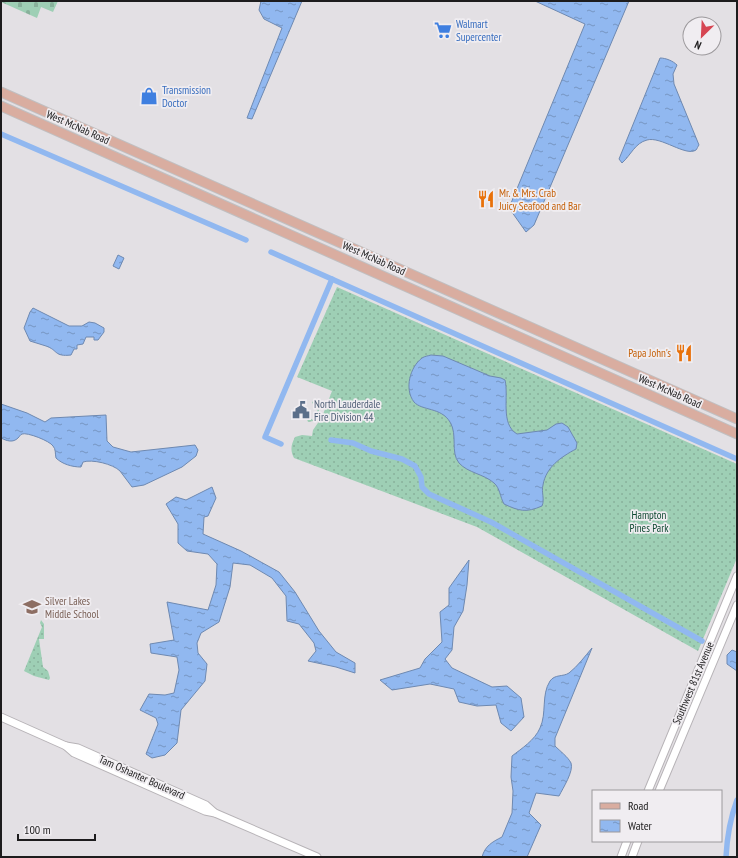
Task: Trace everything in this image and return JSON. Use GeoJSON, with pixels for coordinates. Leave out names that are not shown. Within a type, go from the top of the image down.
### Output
{"type":"FeatureCollection","features":[{"type":"Feature","properties":{"kind":"main road","name":"West McNab Road"},"geometry":{"type":"LineString","coordinates":[[1,92],[737,419]]}},
{"type":"Feature","properties":{"kind":"main road","name":"West McNab Road"},"geometry":{"type":"LineString","coordinates":[[1,106],[737,434]]}},
{"type":"Feature","properties":{"kind":"main road"},"geometry":{"type":"LineString","coordinates":[[361,266],[366,264],[371,265],[405,280],[419,278]]}},
{"type":"Feature","properties":{"kind":"main road"},"geometry":{"type":"LineString","coordinates":[[652,396],[658,384]]}},
{"type":"Feature","properties":{"kind":"street","name":"Southwest 81st Avenue"},"geometry":{"type":"LineString","coordinates":[[648,790],[737,576]]}},
{"type":"Feature","properties":{"kind":"street","name":"Southwest 81st Avenue"},"geometry":{"type":"LineString","coordinates":[[659,790],[737,604]]}},
{"type":"Feature","properties":{"kind":"street","name":"Tam Oshanter Boulevard"},"geometry":{"type":"LineString","coordinates":[[1,717],[66,746],[80,756],[205,811],[215,813],[317,857]]}},
{"type":"Feature","properties":{"kind":"street"},"geometry":{"type":"LineString","coordinates":[[621,857],[628,842]]}},
{"type":"Feature","properties":{"kind":"street"},"geometry":{"type":"LineString","coordinates":[[632,857],[638,842]]}},
{"type":"Feature","properties":{"kind":"green space"},"geometry":{"type":"Polygon","coordinates":[[[1,1],[58,1],[53,12],[41,7],[37,18],[1,1]]]}},
{"type":"Feature","properties":{"kind":"green space","name":"Hampton Pines Park"},"geometry":{"type":"Polygon","coordinates":[[[337,287],[737,464],[737,558],[698,651],[477,527],[294,458],[292,448],[295,437],[302,435],[312,436],[313,430],[322,417],[332,391],[297,377],[337,287]]]}},
{"type":"Feature","properties":{"kind":"green space"},"geometry":{"type":"Polygon","coordinates":[[[313,401],[318,403],[319,407],[312,403],[313,401]]]}},
{"type":"Feature","properties":{"kind":"green space"},"geometry":{"type":"Polygon","coordinates":[[[319,407],[316,417],[313,421],[308,422],[306,416],[313,420],[319,407]]]}},
{"type":"Feature","properties":{"kind":"green space"},"geometry":{"type":"Polygon","coordinates":[[[41,620],[44,624],[44,639],[39,639],[43,667],[48,671],[50,678],[49,680],[34,676],[24,671],[42,627],[40,623],[41,620]]]}},
{"type":"Feature","properties":{"kind":"water"},"geometry":{"type":"Polygon","coordinates":[[[261,1],[302,1],[252,119],[247,118],[282,28],[264,19],[259,10],[261,1]]]}},
{"type":"Feature","properties":{"kind":"water"},"geometry":{"type":"Polygon","coordinates":[[[535,1],[629,1],[534,225],[526,232],[509,208],[585,24],[535,1]]]}},
{"type":"Feature","properties":{"kind":"water"},"geometry":{"type":"Polygon","coordinates":[[[660,58],[674,62],[677,65],[673,74],[674,84],[699,145],[696,150],[686,151],[659,141],[647,140],[636,146],[622,163],[619,159],[660,58]]]}},
{"type":"Feature","properties":{"kind":"water"},"geometry":{"type":"Polygon","coordinates":[[[118,255],[124,258],[119,269],[113,266],[118,255]]]}},
{"type":"Feature","properties":{"kind":"water"},"geometry":{"type":"Polygon","coordinates":[[[33,308],[69,326],[82,326],[89,322],[95,323],[104,328],[104,332],[98,340],[94,340],[94,337],[86,337],[83,344],[77,345],[77,349],[74,349],[71,355],[59,354],[44,345],[30,341],[24,328],[33,308]]]}},
{"type":"Feature","properties":{"kind":"water"},"geometry":{"type":"Polygon","coordinates":[[[431,355],[443,356],[490,376],[505,380],[507,417],[509,424],[517,434],[547,430],[556,424],[562,423],[568,427],[577,443],[576,449],[555,463],[547,473],[543,488],[542,506],[531,510],[523,510],[504,504],[498,487],[494,483],[486,477],[467,469],[456,459],[454,432],[446,417],[437,411],[422,407],[414,402],[409,391],[412,372],[414,367],[422,358],[431,355]]]}},
{"type":"Feature","properties":{"kind":"water"},"geometry":{"type":"Polygon","coordinates":[[[1,404],[27,413],[45,422],[51,418],[106,415],[107,441],[113,447],[131,452],[195,445],[198,450],[196,456],[182,467],[144,485],[132,487],[117,468],[108,464],[87,461],[83,462],[81,467],[78,467],[61,462],[56,458],[54,447],[38,437],[29,434],[21,434],[16,440],[12,441],[1,438],[1,404]]]}},
{"type":"Feature","properties":{"kind":"water"},"geometry":{"type":"Polygon","coordinates":[[[212,487],[216,498],[208,516],[204,517],[203,534],[241,551],[279,572],[295,592],[319,631],[336,652],[355,663],[355,673],[308,661],[316,651],[314,643],[299,624],[287,621],[286,596],[272,578],[250,565],[233,563],[230,587],[219,622],[201,633],[197,643],[198,653],[207,664],[205,681],[181,710],[177,743],[165,755],[152,758],[146,754],[158,724],[156,718],[140,710],[149,694],[165,695],[174,693],[179,670],[177,657],[151,653],[150,644],[174,640],[167,602],[208,610],[216,585],[217,564],[208,554],[187,551],[178,543],[178,524],[166,504],[176,497],[186,500],[212,487]]]}},
{"type":"Feature","properties":{"kind":"water"},"geometry":{"type":"Polygon","coordinates":[[[469,560],[463,611],[454,627],[452,650],[445,659],[452,668],[492,687],[507,686],[521,698],[524,717],[511,731],[501,723],[496,705],[477,706],[459,702],[454,689],[430,684],[392,690],[380,680],[420,668],[425,659],[442,642],[440,612],[449,605],[449,588],[469,560]]]}},
{"type":"Feature","properties":{"kind":"water"},"geometry":{"type":"Polygon","coordinates":[[[592,648],[555,738],[555,746],[571,763],[572,766],[570,775],[559,796],[536,793],[529,813],[541,825],[527,857],[482,857],[489,845],[502,837],[512,813],[512,756],[531,740],[540,728],[547,686],[554,677],[569,673],[592,648]]]}},
{"type":"Feature","properties":{"kind":"water"},"geometry":{"type":"Polygon","coordinates":[[[732,650],[737,652],[737,671],[727,664],[727,655],[732,650]]]}},
{"type":"Feature","properties":{"kind":"waterway"},"geometry":{"type":"LineString","coordinates":[[1,134],[246,240]]}},
{"type":"Feature","properties":{"kind":"waterway"},"geometry":{"type":"LineString","coordinates":[[271,252],[737,459]]}},
{"type":"Feature","properties":{"kind":"waterway"},"geometry":{"type":"LineString","coordinates":[[281,444],[265,437],[332,279]]}},
{"type":"Feature","properties":{"kind":"waterway"},"geometry":{"type":"LineString","coordinates":[[331,440],[353,443],[371,451],[402,459],[415,466],[421,477],[422,487],[429,494],[491,522],[702,641]]}},
{"type":"Feature","properties":{"kind":"waterway"},"geometry":{"type":"LineString","coordinates":[[726,857],[729,828],[737,800]]}},
{"type":"Feature","properties":{"kind":"place","name":"Walmart Supercenter"},"geometry":{"type":"Point","coordinates":[443,30]}},
{"type":"Feature","properties":{"kind":"place","name":"Transmission Doctor"},"geometry":{"type":"Point","coordinates":[149,96]}},
{"type":"Feature","properties":{"kind":"place","name":"Mr. & Mrs. Crab Juicy Seafood and Bar"},"geometry":{"type":"Point","coordinates":[486,199]}},
{"type":"Feature","properties":{"kind":"place","name":"Papa John's"},"geometry":{"type":"Point","coordinates":[684,353]}},
{"type":"Feature","properties":{"kind":"place","name":"North Lauderdale Fire Division 44"},"geometry":{"type":"Point","coordinates":[301,410]}},
{"type":"Feature","properties":{"kind":"place","name":"Silver Lakes Middle School"},"geometry":{"type":"Point","coordinates":[32,607]}}]}
